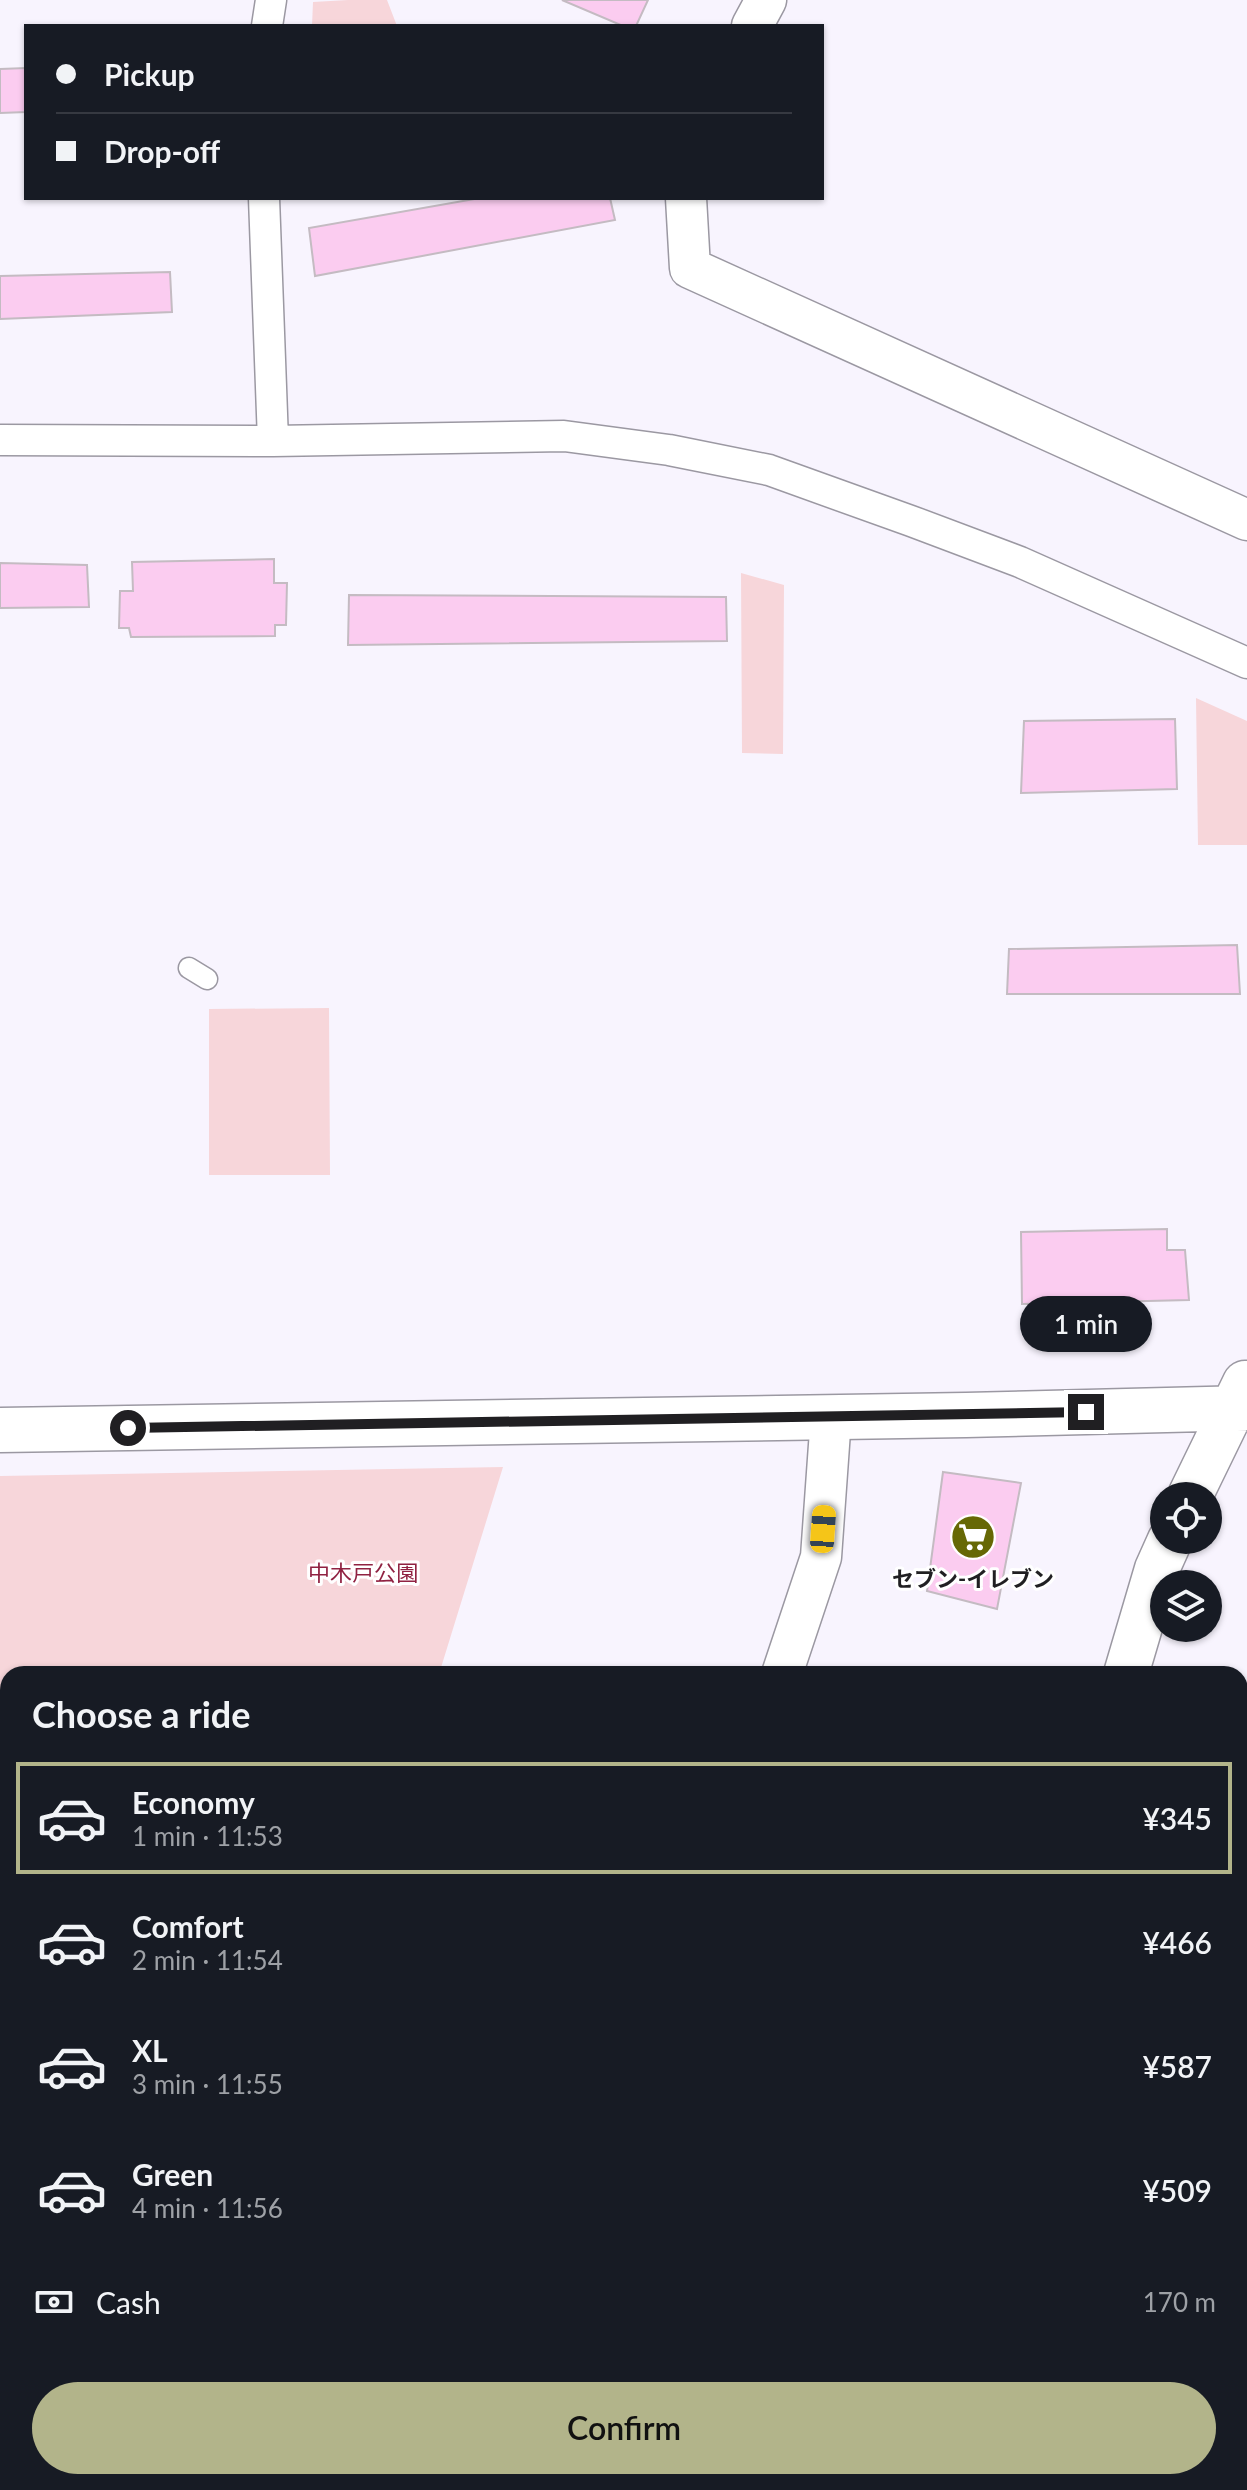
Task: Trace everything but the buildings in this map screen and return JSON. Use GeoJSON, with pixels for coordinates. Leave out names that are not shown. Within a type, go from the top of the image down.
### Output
{"type":"FeatureCollection","features":[{"type":"Feature","properties":{"kind":"street"},"geometry":{"type":"LineString","coordinates":[[267,24],[271,0]]}},
{"type":"Feature","properties":{"kind":"street"},"geometry":{"type":"LineString","coordinates":[[753,24],[766,0]]}},
{"type":"Feature","properties":{"kind":"street"},"geometry":{"type":"LineString","coordinates":[[264,200],[273,441]]}},
{"type":"Feature","properties":{"kind":"street"},"geometry":{"type":"LineString","coordinates":[[686,200],[690,268],[1247,520]]}},
{"type":"Feature","properties":{"kind":"street"},"geometry":{"type":"LineString","coordinates":[[0,440],[273,441],[564,436],[669,450],[769,470],[1020,562],[1247,663]]}},
{"type":"Feature","properties":{"kind":"street"},"geometry":{"type":"LineString","coordinates":[[0,1430],[831,1417],[1243,1398]]}},
{"type":"Feature","properties":{"kind":"street"},"geometry":{"type":"LineString","coordinates":[[1198,1482],[1243,1398]]}},
{"type":"Feature","properties":{"kind":"street"},"geometry":{"type":"LineString","coordinates":[[785,1666],[821,1557],[831,1417]]}},
{"type":"Feature","properties":{"kind":"street"},"geometry":{"type":"LineString","coordinates":[[1128,1666],[1164,1554]]}},
{"type":"Feature","properties":{"kind":"green space"},"geometry":{"type":"Polygon","coordinates":[[[387,0],[396,24],[312,24],[313,2],[387,0]]]}},
{"type":"Feature","properties":{"kind":"green space"},"geometry":{"type":"Polygon","coordinates":[[[741,573],[784,585],[783,754],[742,753],[741,573]]]}},
{"type":"Feature","properties":{"kind":"green space"},"geometry":{"type":"Polygon","coordinates":[[[1196,698],[1247,721],[1247,845],[1198,845],[1196,698]]]}},
{"type":"Feature","properties":{"kind":"green space"},"geometry":{"type":"Polygon","coordinates":[[[329,1008],[330,1175],[209,1175],[209,1009],[329,1008]]]}},
{"type":"Feature","properties":{"kind":"green space","name":"中木戸公園"},"geometry":{"type":"Polygon","coordinates":[[[503,1467],[441,1666],[0,1666],[0,1476],[503,1467]]]}},
{"type":"Feature","properties":{"kind":"place","name":"セブン-イレブン"},"geometry":{"type":"Point","coordinates":[973,1537]}},
{"type":"Feature","properties":{"kind":"route"},"geometry":{"type":"LineString","coordinates":[[128,1428],[1086,1412]]}}]}
